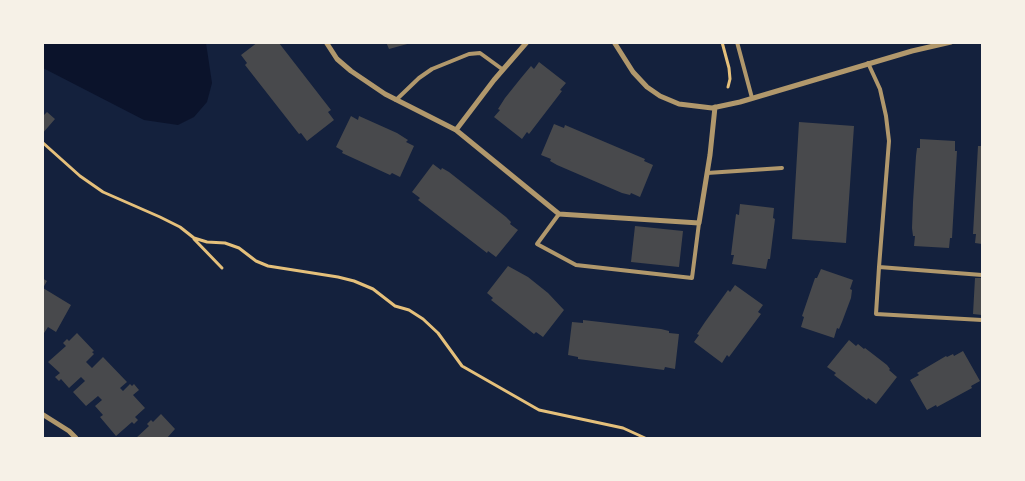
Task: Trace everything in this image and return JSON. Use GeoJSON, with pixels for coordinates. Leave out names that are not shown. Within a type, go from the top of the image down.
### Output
{"type":"FeatureCollection","features":[{"type":"Feature","properties":{"kind":"street"},"geometry":{"type":"LineString","coordinates":[[326,42],[337,59],[351,71],[396,100],[456,130],[559,214],[699,223],[708,173],[715,107]]}},
{"type":"Feature","properties":{"kind":"street"},"geometry":{"type":"LineString","coordinates":[[456,130],[502,69],[527,42]]}},
{"type":"Feature","properties":{"kind":"street"},"geometry":{"type":"LineString","coordinates":[[614,42],[632,72],[647,87],[679,104],[697,107],[715,107],[752,98],[868,63],[951,42]]}},
{"type":"Feature","properties":{"kind":"street"},"geometry":{"type":"LineString","coordinates":[[42,414],[69,430],[76,438]]}},
{"type":"Feature","properties":{"kind":"lane"},"geometry":{"type":"LineString","coordinates":[[737,42],[752,98]]}},
{"type":"Feature","properties":{"kind":"lane"},"geometry":{"type":"LineString","coordinates":[[396,100],[419,78],[432,69],[470,54],[480,54],[502,69]]}},
{"type":"Feature","properties":{"kind":"lane"},"geometry":{"type":"LineString","coordinates":[[868,63],[880,89],[889,140],[878,267],[876,314],[982,320]]}},
{"type":"Feature","properties":{"kind":"lane"},"geometry":{"type":"LineString","coordinates":[[708,173],[782,168]]}},
{"type":"Feature","properties":{"kind":"lane"},"geometry":{"type":"LineString","coordinates":[[559,214],[537,244],[576,266],[692,278],[699,223]]}},
{"type":"Feature","properties":{"kind":"lane"},"geometry":{"type":"LineString","coordinates":[[878,267],[982,274]]}},
{"type":"Feature","properties":{"kind":"path"},"geometry":{"type":"LineString","coordinates":[[722,42],[729,68],[730,79],[728,87]]}},
{"type":"Feature","properties":{"kind":"path"},"geometry":{"type":"LineString","coordinates":[[42,142],[80,176],[103,192],[180,227],[194,238],[222,268]]}},
{"type":"Feature","properties":{"kind":"path"},"geometry":{"type":"LineString","coordinates":[[194,238],[207,242],[225,243],[240,248],[256,261],[268,266],[338,276],[373,289],[395,306],[409,310],[423,319],[438,333],[462,366],[538,410],[584,418],[623,428],[645,438]]}},
{"type":"Feature","properties":{"kind":"water"},"geometry":{"type":"Polygon","coordinates":[[[42,43],[206,43],[212,83],[207,102],[194,117],[178,125],[144,120],[43,68],[42,43]]]}},
{"type":"Feature","properties":{"kind":"building"},"geometry":{"type":"Polygon","coordinates":[[[258,42],[279,43],[331,110],[328,112],[334,120],[307,141],[301,133],[299,134],[245,65],[247,63],[241,55],[258,42]]]}},
{"type":"Feature","properties":{"kind":"building"},"geometry":{"type":"Polygon","coordinates":[[[386,42],[411,42],[411,43],[389,49],[386,42]]]}},
{"type":"Feature","properties":{"kind":"building"},"geometry":{"type":"Polygon","coordinates":[[[539,62],[566,83],[529,134],[527,132],[522,139],[494,117],[500,110],[498,109],[505,98],[521,78],[531,66],[534,69],[539,62]]]}},
{"type":"Feature","properties":{"kind":"building"},"geometry":{"type":"Polygon","coordinates":[[[47,112],[55,119],[42,134],[42,117],[47,112]]]}},
{"type":"Feature","properties":{"kind":"building"},"geometry":{"type":"Polygon","coordinates":[[[351,116],[358,120],[359,116],[397,133],[408,140],[406,142],[414,146],[400,177],[392,173],[390,175],[342,153],[343,151],[336,147],[351,116]]]}},
{"type":"Feature","properties":{"kind":"building"},"geometry":{"type":"Polygon","coordinates":[[[799,122],[854,126],[846,243],[792,239],[799,122]]]}},
{"type":"Feature","properties":{"kind":"building"},"geometry":{"type":"Polygon","coordinates":[[[554,124],[564,128],[565,125],[645,159],[644,161],[653,165],[640,197],[631,193],[630,195],[622,193],[557,165],[550,161],[551,159],[541,155],[554,124]]]}},
{"type":"Feature","properties":{"kind":"building"},"geometry":{"type":"Polygon","coordinates":[[[920,139],[955,141],[955,151],[957,151],[952,238],[950,238],[949,248],[914,246],[915,236],[913,236],[912,228],[913,202],[916,156],[917,148],[920,148],[920,139]]]}},
{"type":"Feature","properties":{"kind":"building"},"geometry":{"type":"Polygon","coordinates":[[[981,139],[982,244],[975,243],[976,234],[973,234],[978,146],[981,146],[981,139]]]}},
{"type":"Feature","properties":{"kind":"building"},"geometry":{"type":"Polygon","coordinates":[[[433,164],[441,170],[442,168],[449,172],[506,217],[511,222],[510,224],[518,230],[496,257],[488,251],[487,253],[418,200],[420,198],[412,192],[433,164]]]}},
{"type":"Feature","properties":{"kind":"building"},"geometry":{"type":"Polygon","coordinates":[[[740,204],[774,208],[773,218],[775,219],[770,259],[768,259],[766,269],[732,264],[734,255],[731,255],[736,214],[739,215],[740,204]]]}},
{"type":"Feature","properties":{"kind":"building"},"geometry":{"type":"Polygon","coordinates":[[[635,226],[683,231],[679,267],[631,262],[635,226]]]}},
{"type":"Feature","properties":{"kind":"building"},"geometry":{"type":"Polygon","coordinates":[[[508,266],[528,277],[548,293],[564,310],[543,337],[536,332],[534,334],[491,300],[493,298],[487,293],[508,266]]]}},
{"type":"Feature","properties":{"kind":"building"},"geometry":{"type":"Polygon","coordinates":[[[821,269],[853,280],[850,289],[852,290],[851,298],[834,338],[801,327],[804,317],[802,316],[815,278],[817,278],[821,269]]]}},
{"type":"Feature","properties":{"kind":"building"},"geometry":{"type":"Polygon","coordinates":[[[42,278],[47,281],[43,288],[71,305],[56,332],[48,327],[42,336],[42,278]]]}},
{"type":"Feature","properties":{"kind":"building"},"geometry":{"type":"Polygon","coordinates":[[[975,278],[982,278],[982,315],[973,314],[975,278]]]}},
{"type":"Feature","properties":{"kind":"building"},"geometry":{"type":"Polygon","coordinates":[[[735,285],[763,305],[758,312],[761,314],[729,357],[727,355],[722,363],[694,342],[699,335],[697,334],[728,290],[730,292],[735,285]]]}},
{"type":"Feature","properties":{"kind":"building"},"geometry":{"type":"Polygon","coordinates":[[[583,320],[661,329],[669,331],[669,333],[679,334],[675,369],[665,367],[664,370],[578,359],[578,357],[568,355],[572,322],[583,323],[583,320]]]}},
{"type":"Feature","properties":{"kind":"building"},"geometry":{"type":"Polygon","coordinates":[[[77,333],[94,351],[92,352],[94,354],[86,362],[92,368],[103,357],[127,382],[120,388],[123,391],[130,384],[132,386],[134,384],[139,390],[133,395],[145,408],[135,417],[138,420],[134,424],[132,422],[116,436],[100,417],[103,415],[95,406],[102,400],[98,396],[86,406],[73,392],[85,381],[81,377],[69,388],[61,379],[59,381],[55,377],[60,373],[48,362],[66,346],[63,343],[67,339],[69,341],[77,333]]]}},
{"type":"Feature","properties":{"kind":"building"},"geometry":{"type":"Polygon","coordinates":[[[849,340],[856,346],[858,344],[865,348],[887,365],[889,370],[897,377],[876,404],[868,398],[867,400],[834,375],[836,373],[827,367],[849,340]]]}},
{"type":"Feature","properties":{"kind":"building"},"geometry":{"type":"Polygon","coordinates":[[[963,351],[980,381],[971,386],[972,388],[937,407],[936,405],[927,410],[910,380],[919,375],[917,373],[946,356],[953,354],[954,356],[963,351]]]}},
{"type":"Feature","properties":{"kind":"building"},"geometry":{"type":"Polygon","coordinates":[[[161,414],[175,429],[167,438],[136,438],[149,426],[147,424],[151,420],[153,422],[161,414]]]}}]}
